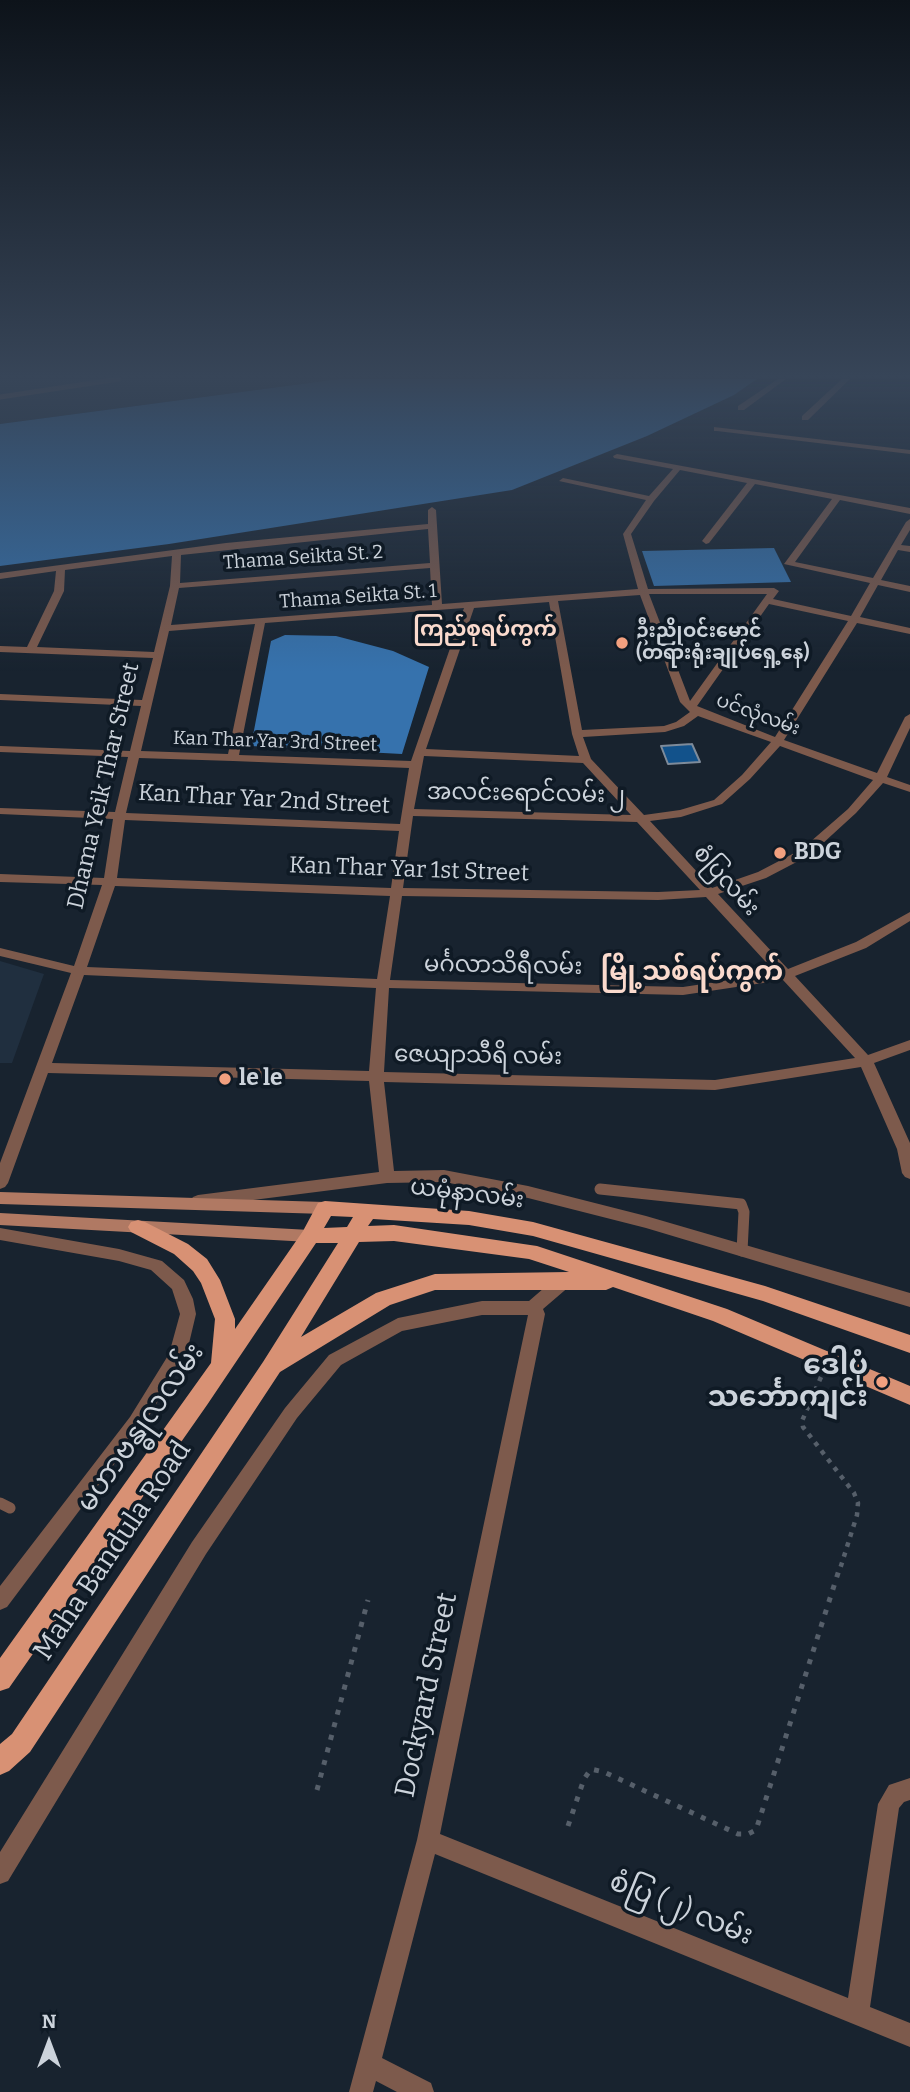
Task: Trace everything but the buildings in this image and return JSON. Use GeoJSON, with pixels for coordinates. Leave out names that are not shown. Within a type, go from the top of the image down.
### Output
{"type":"FeatureCollection","features":[{"type":"Feature","properties":{"kind":"main road","name":"ယမုံနာလမ်း"},"geometry":{"type":"LineString","coordinates":[[0,1198],[325,1208],[469,1218],[533,1229],[765,1294],[910,1343]]}},
{"type":"Feature","properties":{"kind":"main road","name":"မဟာဗန္ဓုလလမ်း"},"geometry":{"type":"LineString","coordinates":[[0,1679],[199,1399],[310,1236],[325,1208]]}},
{"type":"Feature","properties":{"kind":"main road","name":"Maha Bandula Road"},"geometry":{"type":"LineString","coordinates":[[0,1762],[21,1743],[271,1368],[368,1210]]}},
{"type":"Feature","properties":{"kind":"main road"},"geometry":{"type":"LineString","coordinates":[[0,1219],[310,1236],[394,1233],[530,1251],[720,1315],[910,1396]]}},
{"type":"Feature","properties":{"kind":"main road"},"geometry":{"type":"LineString","coordinates":[[138,1227],[181,1249],[200,1265],[210,1280],[225,1319],[221,1367]]}},
{"type":"Feature","properties":{"kind":"main road","name":"Maha Bandula Road"},"geometry":{"type":"LineString","coordinates":[[271,1368],[332,1328],[383,1300],[435,1282],[565,1280],[631,1283]]}},
{"type":"Feature","properties":{"kind":"street","name":"ပင်လုံလမ်း"},"geometry":{"type":"LineString","coordinates":[[671,477],[627,534],[644,593],[693,710],[910,789]]}},
{"type":"Feature","properties":{"kind":"street"},"geometry":{"type":"LineString","coordinates":[[730,477],[910,511]]}},
{"type":"Feature","properties":{"kind":"street"},"geometry":{"type":"LineString","coordinates":[[563,481],[652,499]]}},
{"type":"Feature","properties":{"kind":"street"},"geometry":{"type":"LineString","coordinates":[[706,541],[753,481]]}},
{"type":"Feature","properties":{"kind":"street"},"geometry":{"type":"LineString","coordinates":[[838,497],[789,564],[910,589]]}},
{"type":"Feature","properties":{"kind":"street"},"geometry":{"type":"LineString","coordinates":[[432,510],[436,602],[439,609]]}},
{"type":"Feature","properties":{"kind":"street","name":"အလင်းရောင်လမ်း ၂"},"geometry":{"type":"LineString","coordinates":[[408,813],[642,818],[681,813],[718,802],[746,777],[778,741],[855,619],[910,522]]}},
{"type":"Feature","properties":{"kind":"street"},"geometry":{"type":"LineString","coordinates":[[0,576],[177,552],[433,526]]}},
{"type":"Feature","properties":{"kind":"street"},"geometry":{"type":"LineString","coordinates":[[896,547],[910,550]]}},
{"type":"Feature","properties":{"kind":"street","name":"Dhama Yeik Thar Street"},"geometry":{"type":"LineString","coordinates":[[0,1183],[110,881],[120,815],[175,586],[177,552]]}},
{"type":"Feature","properties":{"kind":"street","name":"Thama Seikta St. 2"},"geometry":{"type":"LineString","coordinates":[[175,586],[434,565]]}},
{"type":"Feature","properties":{"kind":"street"},"geometry":{"type":"LineString","coordinates":[[31,650],[59,591],[61,568]]}},
{"type":"Feature","properties":{"kind":"street","name":"Thama Seikta St. 1"},"geometry":{"type":"LineString","coordinates":[[165,628],[644,593],[774,591],[768,601]]}},
{"type":"Feature","properties":{"kind":"street","name":"စံပြလမ်း"},"geometry":{"type":"LineString","coordinates":[[553,599],[577,734],[586,760],[784,976],[866,1061],[905,1149],[910,1173]]}},
{"type":"Feature","properties":{"kind":"street"},"geometry":{"type":"LineString","coordinates":[[577,734],[665,729],[680,724],[693,710],[768,601],[910,631]]}},
{"type":"Feature","properties":{"kind":"street"},"geometry":{"type":"LineString","coordinates":[[387,1177],[376,1077],[383,984],[396,892],[415,765],[470,606]]}},
{"type":"Feature","properties":{"kind":"street"},"geometry":{"type":"LineString","coordinates":[[233,758],[261,621]]}},
{"type":"Feature","properties":{"kind":"street"},"geometry":{"type":"LineString","coordinates":[[0,649],[159,655]]}},
{"type":"Feature","properties":{"kind":"street"},"geometry":{"type":"LineString","coordinates":[[0,698],[146,703]]}},
{"type":"Feature","properties":{"kind":"street","name":"Kan Thar Yar 1st Street"},"geometry":{"type":"LineString","coordinates":[[0,877],[396,892],[658,896],[708,893],[762,875],[806,852],[852,811],[880,779],[910,717]]}},
{"type":"Feature","properties":{"kind":"street","name":"Kan Thar Yar 3rd Street"},"geometry":{"type":"LineString","coordinates":[[0,749],[415,765]]}},
{"type":"Feature","properties":{"kind":"street"},"geometry":{"type":"LineString","coordinates":[[419,752],[586,760]]}},
{"type":"Feature","properties":{"kind":"street","name":"Kan Thar Yar 2nd Street"},"geometry":{"type":"LineString","coordinates":[[0,811],[406,828]]}},
{"type":"Feature","properties":{"kind":"street","name":"မင်္ဂလာသိရီလမ်း"},"geometry":{"type":"LineString","coordinates":[[0,953],[79,971],[383,984],[683,991],[784,976],[861,945],[910,916]]}},
{"type":"Feature","properties":{"kind":"street","name":"ဇေယျာသီရိ လမ်း"},"geometry":{"type":"LineString","coordinates":[[41,1068],[715,1085],[866,1061],[910,1045]]}},
{"type":"Feature","properties":{"kind":"street"},"geometry":{"type":"LineString","coordinates":[[166,1205],[387,1177],[444,1177],[527,1192],[910,1300]]}},
{"type":"Feature","properties":{"kind":"street"},"geometry":{"type":"LineString","coordinates":[[0,1234],[119,1255],[156,1265],[178,1285],[185,1298],[188,1314],[177,1356],[136,1422],[0,1601]]}},
{"type":"Feature","properties":{"kind":"street"},"geometry":{"type":"LineString","coordinates":[[0,1873],[199,1548],[291,1413],[335,1360],[398,1325],[482,1308],[533,1308],[565,1280]]}},
{"type":"Feature","properties":{"kind":"street","name":"Dockyard Street"},"geometry":{"type":"LineString","coordinates":[[361,2092],[428,1840],[537,1314],[533,1308]]}},
{"type":"Feature","properties":{"kind":"street"},"geometry":{"type":"LineString","coordinates":[[857,2013],[889,1804],[897,1793],[910,1789]]}},
{"type":"Feature","properties":{"kind":"street","name":"စံပြ (၂) လမ်း"},"geometry":{"type":"LineString","coordinates":[[428,1840],[910,2035]]}},
{"type":"Feature","properties":{"kind":"street"},"geometry":{"type":"LineString","coordinates":[[369,2064],[422,2092]]}},
{"type":"Feature","properties":{"kind":"lane"},"geometry":{"type":"LineString","coordinates":[[600,1189],[741,1204],[744,1212],[742,1251]]}},
{"type":"Feature","properties":{"kind":"path"},"geometry":{"type":"LineString","coordinates":[[568,1826],[584,1779],[591,1769],[604,1772],[738,1834],[748,1834],[756,1830],[857,1514],[858,1503],[854,1493],[803,1427],[802,1421],[827,1362]]}},
{"type":"Feature","properties":{"kind":"path"},"geometry":{"type":"LineString","coordinates":[[317,1790],[368,1600]]}},
{"type":"Feature","properties":{"kind":"shaded area"},"geometry":{"type":"Polygon","coordinates":[[[0,961],[44,974],[12,1063],[0,1063],[0,961]]]}},
{"type":"Feature","properties":{"kind":"water"},"geometry":{"type":"Polygon","coordinates":[[[0,477],[545,477],[512,490],[169,544],[0,566],[0,477]]]}},
{"type":"Feature","properties":{"kind":"water"},"geometry":{"type":"Polygon","coordinates":[[[774,548],[791,582],[654,586],[642,551],[774,548]]]}},
{"type":"Feature","properties":{"kind":"water"},"geometry":{"type":"Polygon","coordinates":[[[285,635],[336,636],[393,651],[429,667],[402,754],[251,746],[271,641],[285,635]]]}},
{"type":"Feature","properties":{"kind":"place","name":"ဦးညိုဝင်းမောင် (တရားရုံးချုပ်ရှေ့နေ)"},"geometry":{"type":"Point","coordinates":[622,643]}},
{"type":"Feature","properties":{"kind":"place","name":"BDG"},"geometry":{"type":"Point","coordinates":[780,853]}},
{"type":"Feature","properties":{"kind":"place","name":"le le"},"geometry":{"type":"Point","coordinates":[225,1079]}},
{"type":"Feature","properties":{"kind":"place","name":"ဒေါပုံ သင်္ဘောကျင်း"},"geometry":{"type":"Point","coordinates":[882,1382]}},
{"type":"Feature","properties":{"kind":"district","name":"ကြည်စုရပ်ကွက်"},"geometry":{"type":"Point","coordinates":[485,630]}},
{"type":"Feature","properties":{"kind":"district","name":"မြို့သစ်ရပ်ကွက်"},"geometry":{"type":"Point","coordinates":[692,973]}}]}
